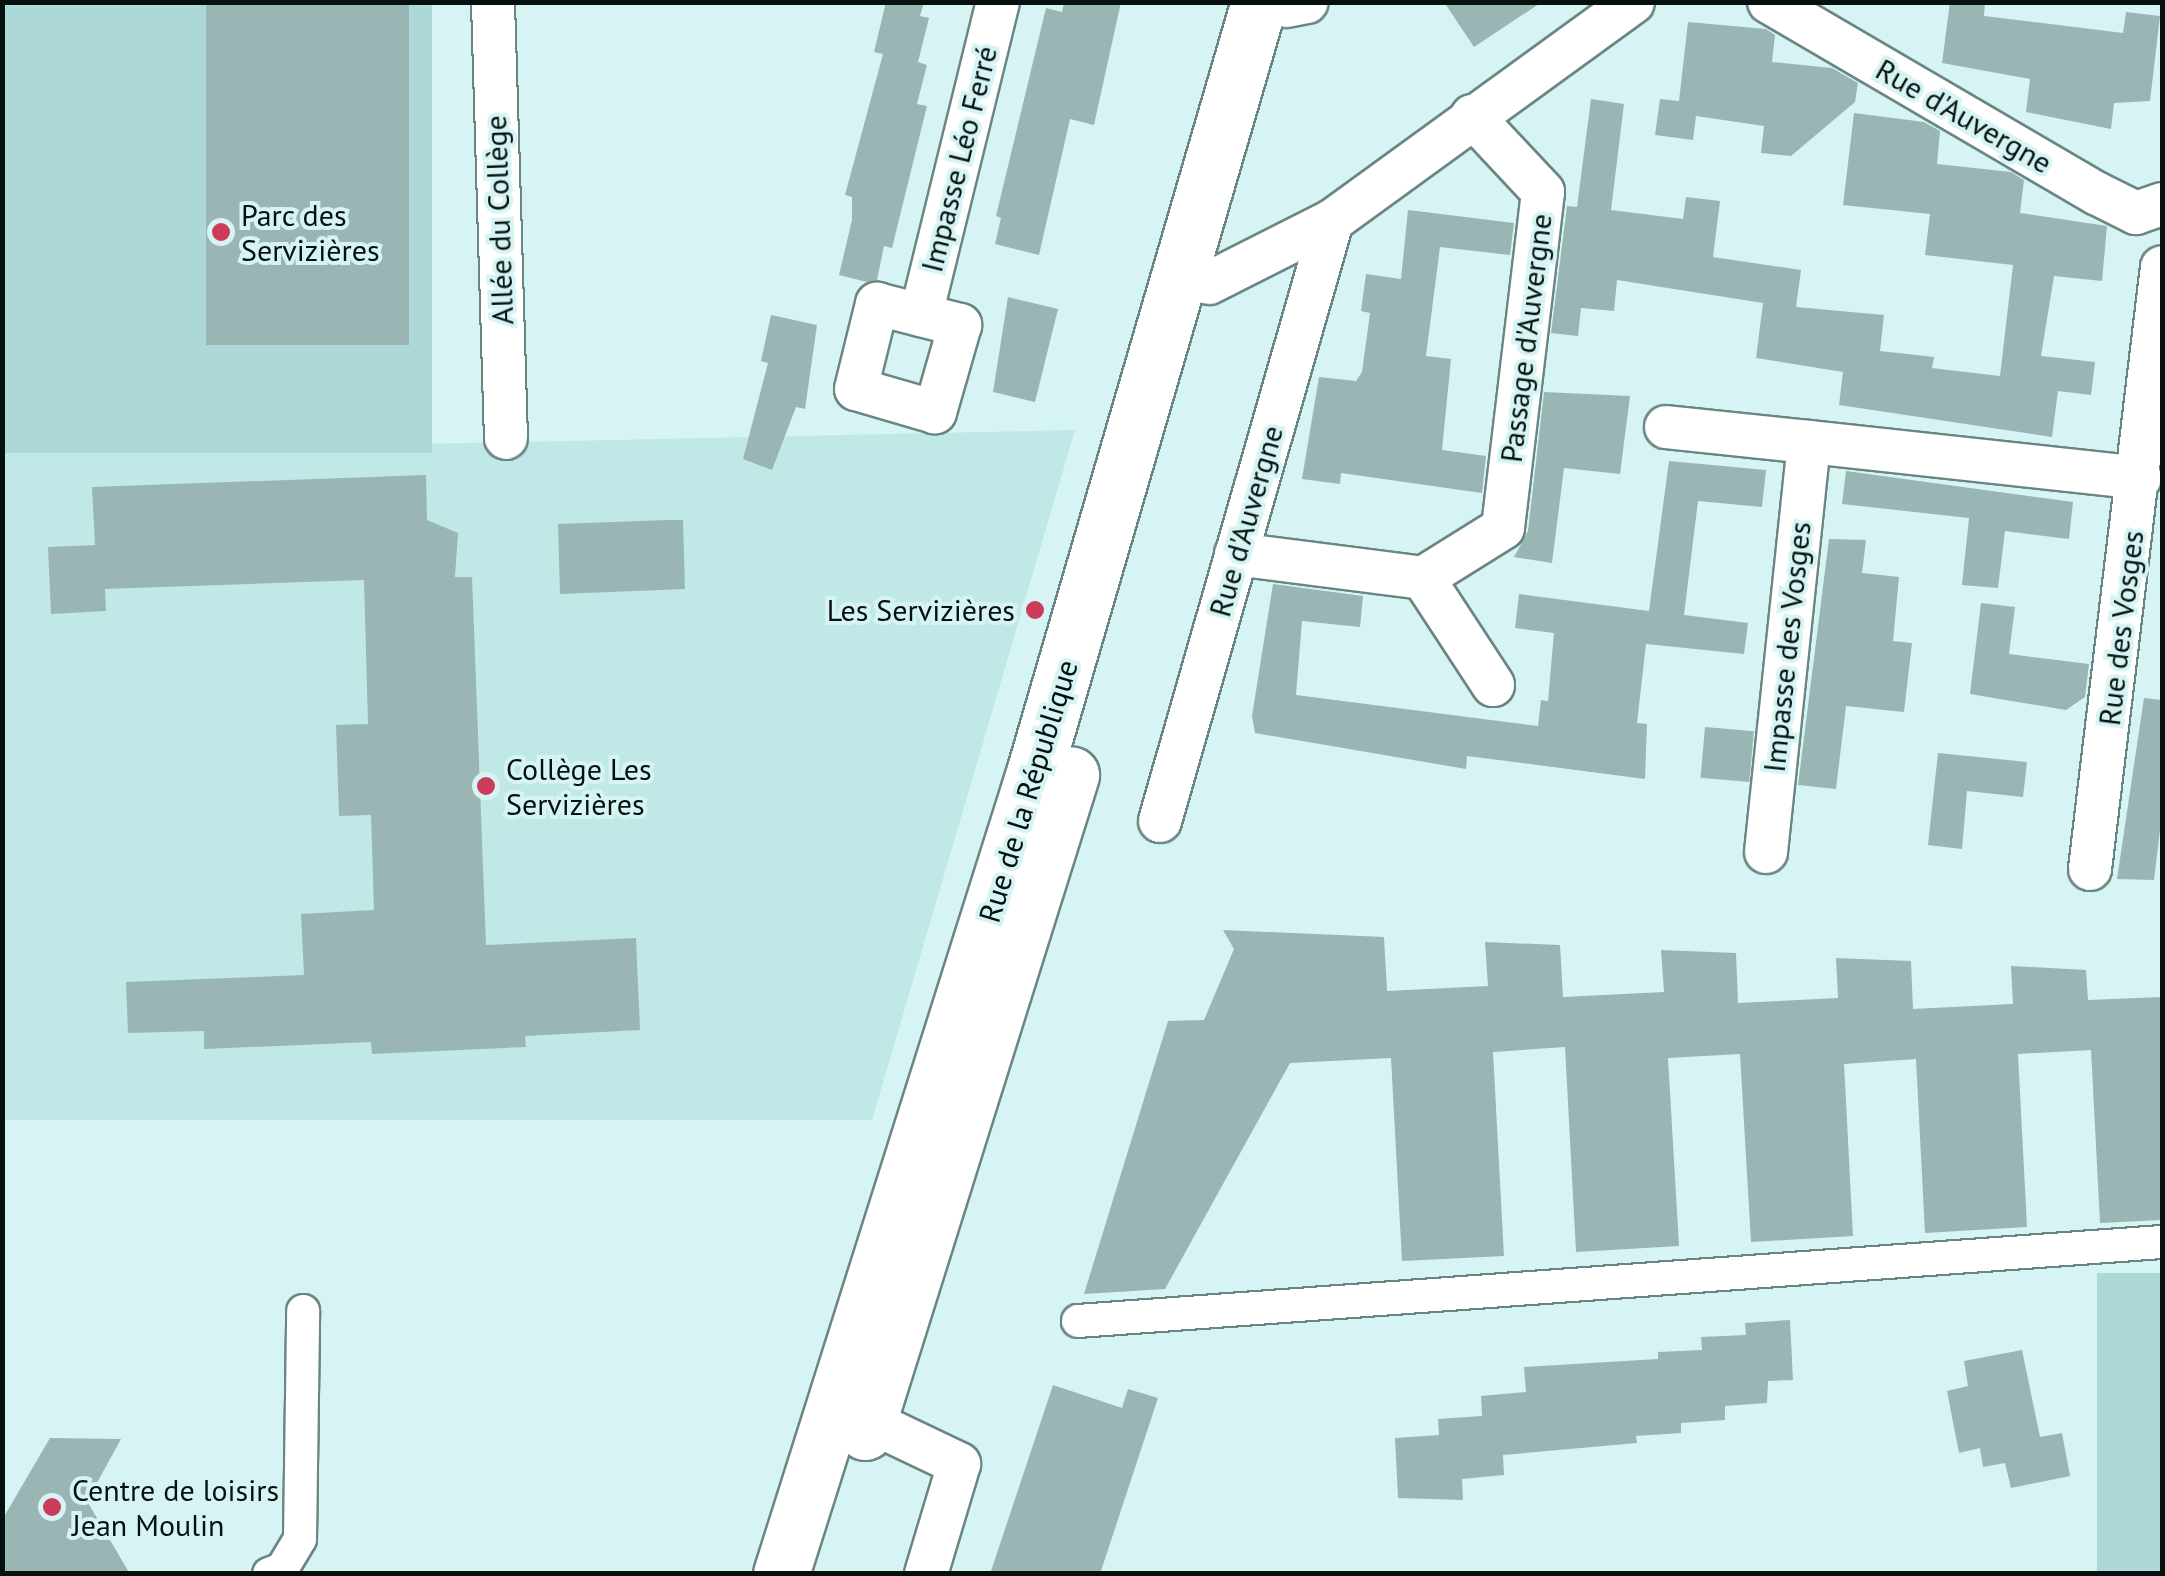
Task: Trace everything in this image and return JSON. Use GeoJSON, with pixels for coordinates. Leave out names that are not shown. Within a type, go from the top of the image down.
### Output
{"type":"FeatureCollection","features":[{"type":"Feature","properties":{"kind":"main road","name":"Rue de la République"},"geometry":{"type":"LineString","coordinates":[[781,1574],[1052,776],[1209,284],[1285,3]]}},
{"type":"Feature","properties":{"kind":"main road","name":"Rue de la République"},"geometry":{"type":"LineString","coordinates":[[820,1574],[868,1421],[1052,776],[1285,3]]}},
{"type":"Feature","properties":{"kind":"street","name":"Allée du Collège"},"geometry":{"type":"LineString","coordinates":[[492,2],[506,438]]}},
{"type":"Feature","properties":{"kind":"street","name":"Impasse Léo Ferré"},"geometry":{"type":"LineString","coordinates":[[921,315],[998,2]]}},
{"type":"Feature","properties":{"kind":"street"},"geometry":{"type":"LineString","coordinates":[[1209,284],[1332,221],[1633,2]]}},
{"type":"Feature","properties":{"kind":"street","name":"Rue d'Auvergne"},"geometry":{"type":"LineString","coordinates":[[1769,2],[2096,193],[2136,213],[2162,210]]}},
{"type":"Feature","properties":{"kind":"street","name":"Passage d'Auvergne"},"geometry":{"type":"LineString","coordinates":[[1423,578],[1503,528],[1543,192],[1472,116]]}},
{"type":"Feature","properties":{"kind":"street","name":"Rue d'Auvergne"},"geometry":{"type":"LineString","coordinates":[[1160,821],[1332,221]]}},
{"type":"Feature","properties":{"kind":"street","name":"Rue des Vosges"},"geometry":{"type":"LineString","coordinates":[[2090,868],[2140,478],[2162,267]]}},
{"type":"Feature","properties":{"kind":"street"},"geometry":{"type":"LineString","coordinates":[[1666,427],[2140,478]]}},
{"type":"Feature","properties":{"kind":"street","name":"Impasse des Vosges"},"geometry":{"type":"LineString","coordinates":[[1766,852],[1809,442]]}},
{"type":"Feature","properties":{"kind":"street"},"geometry":{"type":"LineString","coordinates":[[1236,554],[1423,578],[1493,685]]}},
{"type":"Feature","properties":{"kind":"street"},"geometry":{"type":"LineString","coordinates":[[1078,1321],[2162,1242]]}},
{"type":"Feature","properties":{"kind":"street"},"geometry":{"type":"LineString","coordinates":[[269,1574],[282,1569],[300,1539],[303,1311]]}},
{"type":"Feature","properties":{"kind":"street"},"geometry":{"type":"LineString","coordinates":[[868,1421],[958,1464],[926,1574]]}},
{"type":"Feature","properties":{"kind":"shaded area","name":"Parc des Servizières"},"geometry":{"type":"Polygon","coordinates":[[[2,3],[432,3],[432,453],[2,453],[2,3]]]}},
{"type":"Feature","properties":{"kind":"shaded area","name":"Collège Les Servizières"},"geometry":{"type":"Polygon","coordinates":[[[1075,430],[872,1120],[3,1120],[2,453],[1075,430]]]}},
{"type":"Feature","properties":{"kind":"shaded area"},"geometry":{"type":"Polygon","coordinates":[[[2097,1273],[2162,1273],[2162,1573],[2097,1573],[2097,1273]]]}},
{"type":"Feature","properties":{"kind":"building"},"geometry":{"type":"Polygon","coordinates":[[[206,2],[409,2],[409,345],[206,345],[206,2]]]}},
{"type":"Feature","properties":{"kind":"building"},"geometry":{"type":"Polygon","coordinates":[[[886,2],[924,2],[920,16],[929,18],[918,62],[927,65],[917,104],[927,106],[892,248],[884,246],[877,280],[867,282],[839,275],[852,220],[852,197],[845,195],[883,54],[874,52],[886,2]]]}},
{"type":"Feature","properties":{"kind":"building"},"geometry":{"type":"Polygon","coordinates":[[[1064,2],[1121,2],[1094,125],[1070,119],[1039,255],[995,244],[1001,218],[996,216],[1046,8],[1062,12],[1064,2]]]}},
{"type":"Feature","properties":{"kind":"building"},"geometry":{"type":"Polygon","coordinates":[[[1444,2],[1542,2],[1474,47],[1444,2]]]}},
{"type":"Feature","properties":{"kind":"building"},"geometry":{"type":"Polygon","coordinates":[[[1950,2],[1985,2],[1984,16],[2123,33],[2126,12],[2160,16],[2150,101],[2114,103],[2111,129],[2026,112],[2030,79],[1942,63],[1950,2]]]}},
{"type":"Feature","properties":{"kind":"building"},"geometry":{"type":"Polygon","coordinates":[[[1688,22],[1766,29],[1775,35],[1772,62],[1832,68],[1858,83],[1855,102],[1791,156],[1761,153],[1764,126],[1696,116],[1693,140],[1655,135],[1660,99],[1679,101],[1688,22]]]}},
{"type":"Feature","properties":{"kind":"building"},"geometry":{"type":"Polygon","coordinates":[[[1591,99],[1624,104],[1611,210],[1683,219],[1686,197],[1720,201],[1713,257],[1801,270],[1796,307],[1884,315],[1880,351],[1934,357],[1932,368],[2000,376],[2013,265],[1925,255],[1930,214],[1843,205],[1854,113],[1924,122],[1940,131],[1937,164],[2011,172],[2024,180],[2020,213],[2107,226],[2102,281],[2054,276],[2041,356],[2095,362],[2091,395],[2058,391],[2052,437],[1839,405],[1843,372],[1756,358],[1763,303],[1617,280],[1614,311],[1581,308],[1578,336],[1551,333],[1567,206],[1577,207],[1591,99]]]}},
{"type":"Feature","properties":{"kind":"building"},"geometry":{"type":"Polygon","coordinates":[[[1408,210],[1514,223],[1510,255],[1440,247],[1426,356],[1451,359],[1442,450],[1486,456],[1482,493],[1341,473],[1340,484],[1302,479],[1319,377],[1356,381],[1362,372],[1370,313],[1361,311],[1366,274],[1401,279],[1408,210]]]}},
{"type":"Feature","properties":{"kind":"building"},"geometry":{"type":"Polygon","coordinates":[[[1008,297],[1058,309],[1035,402],[993,392],[1008,297]]]}},
{"type":"Feature","properties":{"kind":"building"},"geometry":{"type":"Polygon","coordinates":[[[771,315],[817,325],[805,409],[796,407],[772,470],[743,459],[768,363],[761,361],[771,315]]]}},
{"type":"Feature","properties":{"kind":"building"},"geometry":{"type":"Polygon","coordinates":[[[1544,392],[1630,396],[1620,474],[1564,468],[1552,563],[1514,557],[1528,531],[1544,392]]]}},
{"type":"Feature","properties":{"kind":"building"},"geometry":{"type":"Polygon","coordinates":[[[1669,461],[1766,470],[1762,507],[1698,501],[1684,615],[1748,623],[1744,654],[1646,644],[1637,723],[1647,724],[1645,779],[1467,756],[1466,769],[1255,733],[1252,716],[1273,584],[1363,596],[1360,627],[1302,621],[1296,695],[1538,726],[1541,700],[1548,701],[1554,633],[1515,628],[1519,594],[1649,611],[1669,461]]]}},
{"type":"Feature","properties":{"kind":"building"},"geometry":{"type":"Polygon","coordinates":[[[1846,471],[2073,502],[2069,539],[2005,531],[1998,588],[1962,585],[1969,518],[1842,504],[1846,471]]]}},
{"type":"Feature","properties":{"kind":"building"},"geometry":{"type":"Polygon","coordinates":[[[426,475],[427,520],[458,533],[455,577],[472,577],[486,945],[636,938],[640,1030],[525,1036],[526,1047],[372,1054],[371,1042],[204,1049],[204,1031],[128,1033],[126,982],[304,975],[301,914],[374,910],[371,815],[339,816],[336,725],[368,724],[364,580],[105,589],[106,611],[51,614],[48,547],[95,545],[92,487],[426,475]]]}},
{"type":"Feature","properties":{"kind":"building"},"geometry":{"type":"Polygon","coordinates":[[[683,520],[685,589],[560,594],[558,524],[683,520]]]}},
{"type":"Feature","properties":{"kind":"building"},"geometry":{"type":"Polygon","coordinates":[[[1829,539],[1866,540],[1862,573],[1899,577],[1893,641],[1912,643],[1904,712],[1846,706],[1836,789],[1798,785],[1829,539]]]}},
{"type":"Feature","properties":{"kind":"building"},"geometry":{"type":"Polygon","coordinates":[[[1981,603],[2015,607],[2009,654],[2089,664],[2085,697],[2066,710],[1970,694],[1981,603]]]}},
{"type":"Feature","properties":{"kind":"building"},"geometry":{"type":"Polygon","coordinates":[[[2144,698],[2162,700],[2162,813],[2154,880],[2117,879],[2144,698]]]}},
{"type":"Feature","properties":{"kind":"building"},"geometry":{"type":"Polygon","coordinates":[[[1705,727],[1754,731],[1749,782],[1701,778],[1705,727]]]}},
{"type":"Feature","properties":{"kind":"building"},"geometry":{"type":"Polygon","coordinates":[[[1938,753],[2027,762],[2023,797],[1967,791],[1962,849],[1928,845],[1938,753]]]}},
{"type":"Feature","properties":{"kind":"building"},"geometry":{"type":"Polygon","coordinates":[[[1223,930],[1384,937],[1387,991],[1488,986],[1485,942],[1560,945],[1563,997],[1664,992],[1661,950],[1736,953],[1738,1003],[1838,998],[1836,958],[1911,961],[1913,1009],[2013,1004],[2011,966],[2086,970],[2088,1000],[2162,997],[2162,1220],[2100,1223],[2091,1050],[2018,1054],[2027,1227],[1925,1233],[1916,1059],[1844,1064],[1853,1236],[1751,1242],[1740,1054],[1668,1058],[1679,1246],[1576,1252],[1565,1047],[1493,1052],[1504,1256],[1402,1261],[1391,1058],[1290,1063],[1165,1289],[1084,1294],[1168,1021],[1204,1020],[1234,949],[1223,930]]]}},
{"type":"Feature","properties":{"kind":"building"},"geometry":{"type":"Polygon","coordinates":[[[1790,1320],[1793,1380],[1768,1381],[1767,1403],[1725,1406],[1725,1420],[1681,1423],[1681,1433],[1636,1436],[1637,1443],[1503,1455],[1504,1475],[1462,1479],[1463,1500],[1398,1498],[1395,1438],[1439,1435],[1438,1419],[1482,1416],[1481,1396],[1526,1392],[1524,1367],[1658,1359],[1658,1352],[1702,1350],[1701,1337],[1746,1335],[1745,1323],[1790,1320]]]}},
{"type":"Feature","properties":{"kind":"building"},"geometry":{"type":"Polygon","coordinates":[[[2022,1350],[2040,1437],[2062,1433],[2070,1476],[2011,1488],[2005,1463],[1983,1467],[1980,1448],[1959,1453],[1947,1391],[1968,1386],[1964,1361],[2022,1350]]]}},
{"type":"Feature","properties":{"kind":"building"},"geometry":{"type":"Polygon","coordinates":[[[1053,1385],[1122,1408],[1128,1389],[1158,1398],[1100,1574],[990,1574],[1053,1385]]]}},
{"type":"Feature","properties":{"kind":"building","name":"Centre de loisirs Jean Moulin"},"geometry":{"type":"Polygon","coordinates":[[[50,1438],[121,1439],[87,1501],[130,1574],[2,1574],[2,1520],[50,1438]]]}},
{"type":"Feature","properties":{"kind":"place","name":"Parc des Servizières"},"geometry":{"type":"Point","coordinates":[221,232]}},
{"type":"Feature","properties":{"kind":"place","name":"Les Servizières"},"geometry":{"type":"Point","coordinates":[1035,610]}},
{"type":"Feature","properties":{"kind":"place","name":"Collège Les Servizières"},"geometry":{"type":"Point","coordinates":[486,786]}},
{"type":"Feature","properties":{"kind":"place","name":"Centre de loisirs Jean Moulin"},"geometry":{"type":"Point","coordinates":[52,1507]}}]}
